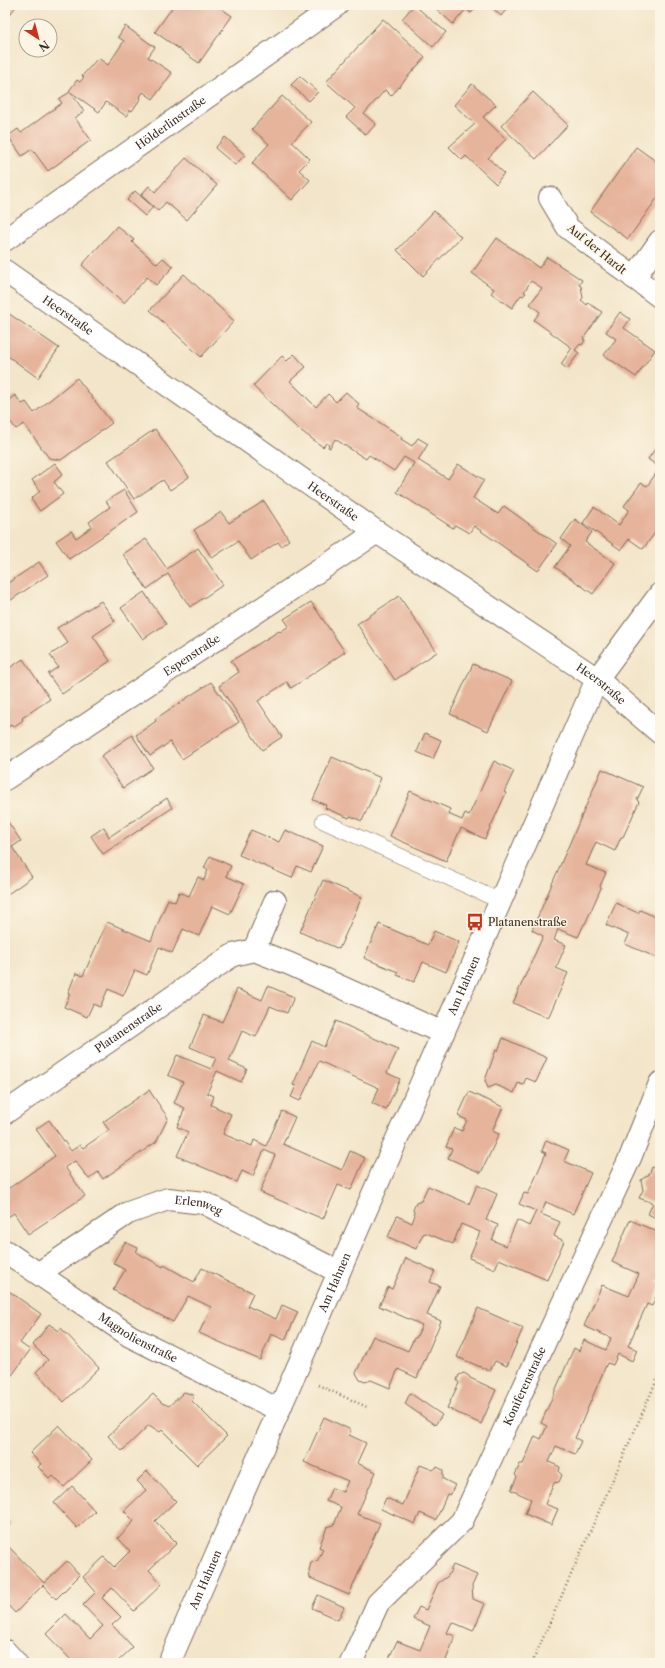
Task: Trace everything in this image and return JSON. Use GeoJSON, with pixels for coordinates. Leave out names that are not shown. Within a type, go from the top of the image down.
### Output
{"type":"FeatureCollection","features":[{"type":"Feature","properties":{"kind":"street","name":"Hölderlinstraße"},"geometry":{"type":"LineString","coordinates":[[5,240],[337,5]]}},
{"type":"Feature","properties":{"kind":"street","name":"Auf der Hardt"},"geometry":{"type":"LineString","coordinates":[[550,198],[568,228],[660,297]]}},
{"type":"Feature","properties":{"kind":"street","name":"Auf der Hardt"},"geometry":{"type":"LineString","coordinates":[[634,278],[660,241]]}},
{"type":"Feature","properties":{"kind":"street","name":"Heerstraße"},"geometry":{"type":"LineString","coordinates":[[5,271],[377,532],[597,679],[660,733]]}},
{"type":"Feature","properties":{"kind":"street","name":"Espenstraße"},"geometry":{"type":"LineString","coordinates":[[5,779],[377,532]]}},
{"type":"Feature","properties":{"kind":"street"},"geometry":{"type":"LineString","coordinates":[[597,679],[660,594]]}},
{"type":"Feature","properties":{"kind":"street","name":"Am Hahnen"},"geometry":{"type":"LineString","coordinates":[[169,1663],[597,679]]}},
{"type":"Feature","properties":{"kind":"street"},"geometry":{"type":"LineString","coordinates":[[275,901],[254,950],[290,964],[443,1033]]}},
{"type":"Feature","properties":{"kind":"street","name":"Platanenstraße"},"geometry":{"type":"LineString","coordinates":[[5,1113],[233,955],[254,950]]}},
{"type":"Feature","properties":{"kind":"street","name":"Koniferenstraße"},"geometry":{"type":"LineString","coordinates":[[351,1663],[378,1603],[462,1521],[630,1158],[660,1083]]}},
{"type":"Feature","properties":{"kind":"street","name":"Erlenweg"},"geometry":{"type":"LineString","coordinates":[[39,1273],[128,1213],[168,1199],[204,1203],[339,1272]]}},
{"type":"Feature","properties":{"kind":"street","name":"Magnolienstraße"},"geometry":{"type":"LineString","coordinates":[[5,1251],[130,1336],[279,1410]]}},
{"type":"Feature","properties":{"kind":"street"},"geometry":{"type":"LineString","coordinates":[[5,1651],[16,1663]]}},
{"type":"Feature","properties":{"kind":"lane"},"geometry":{"type":"LineString","coordinates":[[323,821],[500,901]]}},
{"type":"Feature","properties":{"kind":"path"},"geometry":{"type":"LineString","coordinates":[[532,1663],[660,1373]]}},
{"type":"Feature","properties":{"kind":"path"},"geometry":{"type":"LineString","coordinates":[[294,1375],[367,1407]]}},
{"type":"Feature","properties":{"kind":"building"},"geometry":{"type":"Polygon","coordinates":[[[5,5],[17,5],[5,21],[5,5]]]}},
{"type":"Feature","properties":{"kind":"building"},"geometry":{"type":"Polygon","coordinates":[[[174,5],[188,5],[191,7],[193,5],[225,5],[222,9],[232,16],[199,63],[155,32],[174,5]]]}},
{"type":"Feature","properties":{"kind":"building"},"geometry":{"type":"Polygon","coordinates":[[[414,5],[446,32],[433,47],[402,19],[414,5]]]}},
{"type":"Feature","properties":{"kind":"building"},"geometry":{"type":"Polygon","coordinates":[[[432,5],[478,5],[471,13],[466,9],[453,24],[432,5]]]}},
{"type":"Feature","properties":{"kind":"building"},"geometry":{"type":"Polygon","coordinates":[[[489,5],[510,5],[501,16],[489,5]]]}},
{"type":"Feature","properties":{"kind":"building"},"geometry":{"type":"Polygon","coordinates":[[[383,19],[425,57],[391,96],[385,90],[364,114],[376,124],[366,135],[346,117],[355,108],[326,82],[383,19]]]}},
{"type":"Feature","properties":{"kind":"building"},"geometry":{"type":"Polygon","coordinates":[[[125,26],[155,47],[148,57],[172,73],[153,99],[143,92],[140,97],[141,98],[132,111],[130,110],[126,116],[106,102],[99,112],[69,91],[77,80],[80,82],[84,77],[82,76],[98,58],[108,65],[124,41],[118,37],[125,26]]]}},
{"type":"Feature","properties":{"kind":"building"},"geometry":{"type":"Polygon","coordinates":[[[300,76],[318,92],[309,101],[291,85],[300,76]]]}},
{"type":"Feature","properties":{"kind":"building"},"geometry":{"type":"Polygon","coordinates":[[[472,84],[496,105],[483,117],[506,139],[488,158],[504,173],[496,184],[466,156],[462,160],[449,147],[475,124],[454,105],[472,84]]]}},
{"type":"Feature","properties":{"kind":"building"},"geometry":{"type":"Polygon","coordinates":[[[70,92],[84,111],[75,118],[91,140],[48,171],[32,149],[22,156],[8,136],[18,129],[21,133],[62,103],[59,99],[70,92]]]}},
{"type":"Feature","properties":{"kind":"building"},"geometry":{"type":"Polygon","coordinates":[[[533,92],[568,125],[536,159],[501,126],[533,92]]]}},
{"type":"Feature","properties":{"kind":"building"},"geometry":{"type":"Polygon","coordinates":[[[282,96],[311,122],[292,142],[310,159],[299,170],[310,180],[292,200],[252,163],[269,144],[252,129],[282,96]]]}},
{"type":"Feature","properties":{"kind":"building"},"geometry":{"type":"Polygon","coordinates":[[[225,137],[245,155],[235,165],[215,148],[225,137]]]}},
{"type":"Feature","properties":{"kind":"building"},"geometry":{"type":"Polygon","coordinates":[[[636,147],[660,164],[660,194],[628,239],[590,212],[636,147]]]}},
{"type":"Feature","properties":{"kind":"building"},"geometry":{"type":"Polygon","coordinates":[[[186,158],[217,185],[187,220],[166,202],[158,211],[141,195],[149,186],[155,192],[186,158]]]}},
{"type":"Feature","properties":{"kind":"building"},"geometry":{"type":"Polygon","coordinates":[[[135,191],[153,207],[145,216],[127,200],[135,191]]]}},
{"type":"Feature","properties":{"kind":"building"},"geometry":{"type":"Polygon","coordinates":[[[434,211],[461,237],[423,276],[397,250],[434,211]]]}},
{"type":"Feature","properties":{"kind":"building"},"geometry":{"type":"Polygon","coordinates":[[[117,226],[134,240],[132,242],[157,264],[163,258],[173,267],[156,285],[147,277],[124,303],[82,265],[117,226]]]}},
{"type":"Feature","properties":{"kind":"building"},"geometry":{"type":"Polygon","coordinates":[[[497,238],[539,268],[547,257],[582,280],[579,285],[581,286],[583,298],[581,300],[587,305],[588,303],[602,312],[583,339],[585,340],[582,345],[580,344],[575,350],[579,353],[567,369],[561,364],[572,348],[534,320],[540,312],[530,304],[542,288],[531,281],[524,292],[526,293],[523,296],[521,295],[512,308],[491,293],[494,289],[472,273],[497,238]]]}},
{"type":"Feature","properties":{"kind":"building"},"geometry":{"type":"Polygon","coordinates":[[[184,274],[234,321],[201,357],[150,310],[184,274]]]}},
{"type":"Feature","properties":{"kind":"building"},"geometry":{"type":"Polygon","coordinates":[[[5,311],[59,348],[38,378],[5,354],[5,311]]]}},
{"type":"Feature","properties":{"kind":"building"},"geometry":{"type":"Polygon","coordinates":[[[620,312],[630,319],[624,328],[655,350],[636,377],[604,355],[616,339],[606,332],[620,312]]]}},
{"type":"Feature","properties":{"kind":"building"},"geometry":{"type":"Polygon","coordinates":[[[294,354],[306,367],[290,381],[316,407],[328,394],[336,402],[346,392],[359,404],[357,408],[402,437],[401,439],[412,446],[418,438],[428,444],[418,460],[448,479],[458,464],[484,480],[473,498],[498,514],[504,506],[557,544],[538,571],[474,526],[469,533],[455,525],[453,528],[397,492],[414,463],[404,457],[394,471],[369,455],[366,459],[335,439],[330,448],[326,443],[323,447],[296,427],[253,386],[282,356],[287,361],[294,354]]]}},
{"type":"Feature","properties":{"kind":"building"},"geometry":{"type":"Polygon","coordinates":[[[77,378],[112,423],[61,460],[49,458],[24,424],[16,429],[6,416],[5,417],[5,403],[15,395],[22,404],[26,402],[34,413],[77,378]]]}},
{"type":"Feature","properties":{"kind":"building"},"geometry":{"type":"Polygon","coordinates":[[[155,429],[189,477],[170,490],[163,480],[134,499],[108,461],[155,429]]]}},
{"type":"Feature","properties":{"kind":"building"},"geometry":{"type":"Polygon","coordinates":[[[656,448],[660,451],[660,468],[648,459],[656,448]]]}},
{"type":"Feature","properties":{"kind":"building"},"geometry":{"type":"Polygon","coordinates":[[[55,463],[63,474],[54,482],[63,494],[40,511],[31,499],[40,491],[32,480],[55,463]]]}},
{"type":"Feature","properties":{"kind":"building"},"geometry":{"type":"Polygon","coordinates":[[[660,468],[660,526],[643,549],[629,539],[621,550],[583,523],[594,507],[619,525],[629,510],[624,506],[641,483],[647,486],[660,468]]]}},
{"type":"Feature","properties":{"kind":"building"},"geometry":{"type":"Polygon","coordinates":[[[124,490],[138,512],[69,559],[56,541],[71,531],[76,538],[92,527],[89,522],[110,507],[106,501],[124,490]]]}},
{"type":"Feature","properties":{"kind":"building"},"geometry":{"type":"Polygon","coordinates":[[[264,501],[289,540],[281,546],[278,542],[251,560],[238,541],[212,558],[194,530],[221,512],[229,523],[264,501]]]}},
{"type":"Feature","properties":{"kind":"building"},"geometry":{"type":"Polygon","coordinates":[[[575,519],[592,532],[585,542],[615,563],[593,594],[555,567],[570,546],[561,539],[575,519]]]}},
{"type":"Feature","properties":{"kind":"building"},"geometry":{"type":"Polygon","coordinates":[[[146,539],[167,569],[198,548],[223,585],[190,607],[168,574],[147,589],[123,554],[146,539]]]}},
{"type":"Feature","properties":{"kind":"building"},"geometry":{"type":"Polygon","coordinates":[[[39,562],[48,575],[5,604],[5,585],[39,562]]]}},
{"type":"Feature","properties":{"kind":"building"},"geometry":{"type":"Polygon","coordinates":[[[144,592],[166,624],[143,639],[121,608],[144,592]]]}},
{"type":"Feature","properties":{"kind":"building"},"geometry":{"type":"Polygon","coordinates":[[[399,596],[437,652],[395,680],[357,624],[399,596]]]}},
{"type":"Feature","properties":{"kind":"building"},"geometry":{"type":"Polygon","coordinates":[[[101,601],[115,621],[93,636],[110,661],[62,694],[48,674],[58,667],[50,655],[68,643],[57,628],[101,601]]]}},
{"type":"Feature","properties":{"kind":"building"},"geometry":{"type":"Polygon","coordinates":[[[311,602],[345,652],[291,688],[287,682],[258,701],[282,737],[262,750],[219,686],[239,672],[231,661],[289,626],[284,619],[311,602]]]}},
{"type":"Feature","properties":{"kind":"building"},"geometry":{"type":"Polygon","coordinates":[[[23,659],[50,699],[22,718],[23,720],[13,727],[11,725],[5,729],[5,671],[23,659]]]}},
{"type":"Feature","properties":{"kind":"building"},"geometry":{"type":"Polygon","coordinates":[[[473,664],[512,681],[488,731],[450,714],[473,664]]]}},
{"type":"Feature","properties":{"kind":"building"},"geometry":{"type":"Polygon","coordinates":[[[211,682],[239,722],[182,759],[170,742],[150,756],[136,735],[156,721],[155,719],[211,682]]]}},
{"type":"Feature","properties":{"kind":"building"},"geometry":{"type":"Polygon","coordinates":[[[425,733],[441,740],[433,759],[417,752],[425,733]]]}},
{"type":"Feature","properties":{"kind":"building"},"geometry":{"type":"Polygon","coordinates":[[[132,735],[153,768],[123,788],[101,756],[132,735]]]}},
{"type":"Feature","properties":{"kind":"building"},"geometry":{"type":"Polygon","coordinates":[[[332,757],[381,778],[362,821],[350,816],[349,818],[325,808],[326,805],[313,800],[332,757]]]}},
{"type":"Feature","properties":{"kind":"building"},"geometry":{"type":"Polygon","coordinates":[[[494,761],[514,771],[504,792],[506,793],[485,839],[461,828],[446,861],[390,836],[410,791],[450,809],[448,814],[462,820],[465,813],[469,815],[494,761]]]}},
{"type":"Feature","properties":{"kind":"building"},"geometry":{"type":"Polygon","coordinates":[[[602,769],[643,787],[637,800],[639,802],[615,851],[596,842],[586,865],[606,873],[600,886],[601,888],[578,937],[558,929],[554,940],[566,945],[556,968],[568,973],[548,1018],[513,1003],[543,936],[532,930],[602,769]]]}},
{"type":"Feature","properties":{"kind":"building"},"geometry":{"type":"Polygon","coordinates":[[[167,798],[172,808],[103,854],[91,836],[104,827],[109,837],[167,798]]]}},
{"type":"Feature","properties":{"kind":"building"},"geometry":{"type":"Polygon","coordinates":[[[6,819],[21,841],[12,847],[32,877],[5,896],[5,820],[6,819]]]}},
{"type":"Feature","properties":{"kind":"building"},"geometry":{"type":"Polygon","coordinates":[[[251,830],[279,842],[285,830],[323,846],[311,872],[297,866],[292,878],[239,855],[251,830]]]}},
{"type":"Feature","properties":{"kind":"building"},"geometry":{"type":"Polygon","coordinates":[[[210,856],[231,866],[226,876],[244,884],[230,914],[212,906],[199,936],[183,929],[172,953],[159,947],[147,975],[135,970],[123,996],[108,989],[100,1007],[93,1004],[87,1017],[64,1007],[70,994],[68,993],[76,973],[83,976],[107,922],[151,941],[168,899],[175,902],[179,892],[189,896],[198,877],[204,880],[208,870],[204,868],[210,856]]]}},
{"type":"Feature","properties":{"kind":"building"},"geometry":{"type":"Polygon","coordinates":[[[323,880],[362,897],[339,949],[300,932],[323,880]]]}},
{"type":"Feature","properties":{"kind":"building"},"geometry":{"type":"Polygon","coordinates":[[[616,903],[638,913],[640,910],[660,919],[660,959],[625,944],[629,935],[606,925],[616,903]]]}},
{"type":"Feature","properties":{"kind":"building"},"geometry":{"type":"Polygon","coordinates":[[[379,924],[428,945],[434,931],[459,942],[446,972],[423,962],[414,982],[397,975],[398,972],[364,958],[379,924]]]}},
{"type":"Feature","properties":{"kind":"building"},"geometry":{"type":"Polygon","coordinates":[[[268,986],[294,997],[287,1013],[270,1006],[256,1037],[242,1031],[229,1061],[247,1069],[241,1082],[217,1071],[207,1093],[214,1096],[211,1105],[231,1114],[223,1134],[252,1146],[254,1140],[266,1146],[282,1111],[295,1117],[283,1144],[342,1170],[350,1151],[365,1158],[351,1190],[338,1185],[323,1219],[260,1192],[275,1155],[264,1150],[253,1176],[242,1171],[237,1182],[177,1156],[188,1132],[177,1127],[185,1108],[174,1103],[183,1082],[168,1075],[177,1055],[211,1069],[216,1058],[190,1047],[204,1015],[222,1022],[237,989],[262,1000],[268,986]]]}},
{"type":"Feature","properties":{"kind":"building"},"geometry":{"type":"Polygon","coordinates":[[[336,1021],[398,1049],[387,1073],[400,1079],[386,1110],[372,1103],[379,1088],[319,1061],[300,1101],[291,1097],[296,1086],[293,1085],[312,1041],[324,1047],[336,1021]]]}},
{"type":"Feature","properties":{"kind":"building"},"geometry":{"type":"Polygon","coordinates":[[[503,1038],[547,1058],[536,1082],[526,1078],[523,1085],[518,1083],[514,1093],[496,1085],[488,1088],[485,1080],[496,1050],[498,1051],[503,1038]]]}},
{"type":"Feature","properties":{"kind":"building"},"geometry":{"type":"Polygon","coordinates":[[[149,1090],[168,1118],[156,1142],[103,1179],[98,1172],[89,1179],[75,1161],[65,1167],[85,1196],[28,1234],[14,1213],[5,1219],[5,1191],[55,1156],[36,1129],[49,1120],[71,1151],[80,1145],[83,1148],[109,1130],[103,1122],[149,1090]]]}},
{"type":"Feature","properties":{"kind":"building"},"geometry":{"type":"Polygon","coordinates":[[[469,1092],[503,1107],[492,1131],[499,1134],[481,1173],[448,1158],[452,1149],[446,1147],[454,1128],[462,1131],[467,1120],[458,1116],[469,1092]]]}},
{"type":"Feature","properties":{"kind":"building"},"geometry":{"type":"Polygon","coordinates":[[[546,1140],[569,1150],[564,1161],[591,1173],[573,1214],[546,1202],[541,1214],[560,1222],[554,1236],[564,1241],[547,1280],[499,1259],[495,1269],[469,1258],[480,1232],[461,1224],[453,1244],[426,1233],[423,1234],[416,1249],[388,1237],[397,1216],[412,1223],[415,1215],[413,1210],[416,1203],[421,1201],[428,1186],[469,1204],[477,1185],[497,1194],[486,1220],[498,1225],[492,1240],[506,1246],[517,1220],[529,1226],[536,1211],[519,1204],[524,1193],[528,1194],[546,1153],[542,1151],[546,1140]]]}},
{"type":"Feature","properties":{"kind":"building"},"geometry":{"type":"Polygon","coordinates":[[[652,1167],[660,1171],[660,1220],[648,1214],[653,1203],[639,1198],[643,1190],[641,1180],[649,1175],[652,1167]]]}},
{"type":"Feature","properties":{"kind":"building"},"geometry":{"type":"Polygon","coordinates":[[[630,1220],[660,1233],[660,1280],[658,1279],[657,1282],[660,1283],[660,1287],[652,1306],[647,1304],[628,1346],[637,1350],[632,1361],[618,1354],[613,1365],[607,1363],[575,1438],[581,1441],[575,1454],[556,1446],[549,1462],[560,1467],[559,1472],[562,1475],[559,1482],[554,1483],[545,1504],[558,1509],[551,1525],[525,1514],[531,1499],[511,1490],[517,1477],[515,1475],[520,1464],[523,1464],[535,1436],[541,1439],[547,1426],[541,1423],[574,1348],[579,1351],[584,1340],[606,1350],[611,1338],[584,1326],[602,1285],[629,1296],[639,1274],[612,1262],[630,1220]]]}},
{"type":"Feature","properties":{"kind":"building"},"geometry":{"type":"Polygon","coordinates":[[[125,1242],[138,1248],[136,1252],[163,1267],[164,1265],[194,1282],[202,1268],[253,1293],[247,1306],[276,1319],[282,1305],[298,1312],[285,1340],[271,1334],[260,1360],[199,1333],[211,1307],[188,1296],[173,1322],[113,1290],[125,1270],[113,1263],[125,1242]]]}},
{"type":"Feature","properties":{"kind":"building"},"geometry":{"type":"Polygon","coordinates":[[[406,1258],[435,1271],[430,1282],[440,1286],[427,1315],[441,1321],[417,1378],[398,1369],[390,1388],[371,1380],[365,1382],[360,1380],[356,1373],[373,1336],[408,1351],[422,1325],[379,1306],[388,1287],[392,1289],[406,1258]]]}},
{"type":"Feature","properties":{"kind":"building"},"geometry":{"type":"Polygon","coordinates":[[[6,1289],[41,1314],[20,1343],[30,1350],[13,1374],[5,1381],[5,1361],[8,1356],[5,1354],[6,1289]]]}},
{"type":"Feature","properties":{"kind":"building"},"geometry":{"type":"Polygon","coordinates":[[[478,1308],[523,1328],[507,1366],[495,1361],[490,1371],[457,1357],[478,1308]]]}},
{"type":"Feature","properties":{"kind":"building"},"geometry":{"type":"Polygon","coordinates":[[[49,1324],[59,1331],[61,1328],[99,1368],[64,1402],[36,1372],[48,1360],[33,1345],[49,1324]]]}},
{"type":"Feature","properties":{"kind":"building"},"geometry":{"type":"Polygon","coordinates":[[[464,1373],[470,1378],[496,1390],[481,1424],[447,1408],[459,1383],[457,1380],[459,1375],[464,1373]]]}},
{"type":"Feature","properties":{"kind":"building"},"geometry":{"type":"Polygon","coordinates":[[[184,1392],[194,1395],[192,1401],[227,1436],[197,1465],[162,1430],[160,1432],[149,1425],[122,1451],[108,1436],[153,1394],[162,1403],[169,1406],[184,1392]]]}},
{"type":"Feature","properties":{"kind":"building"},"geometry":{"type":"Polygon","coordinates":[[[410,1393],[442,1415],[435,1425],[405,1404],[410,1393]]]}},
{"type":"Feature","properties":{"kind":"building"},"geometry":{"type":"Polygon","coordinates":[[[324,1417],[351,1430],[349,1435],[366,1443],[357,1463],[376,1472],[357,1514],[380,1523],[349,1595],[310,1578],[309,1570],[311,1563],[318,1560],[323,1549],[319,1547],[327,1527],[334,1525],[341,1507],[326,1501],[332,1488],[343,1492],[348,1481],[304,1462],[324,1417]]]}},
{"type":"Feature","properties":{"kind":"building"},"geometry":{"type":"Polygon","coordinates":[[[59,1425],[92,1460],[64,1487],[53,1476],[50,1479],[38,1467],[41,1464],[30,1453],[59,1425]]]}},
{"type":"Feature","properties":{"kind":"building"},"geometry":{"type":"Polygon","coordinates":[[[420,1465],[433,1470],[437,1467],[443,1470],[443,1479],[455,1485],[450,1495],[447,1494],[436,1520],[420,1513],[415,1524],[381,1509],[386,1498],[403,1505],[420,1465]]]}},
{"type":"Feature","properties":{"kind":"building"},"geometry":{"type":"Polygon","coordinates":[[[147,1471],[176,1501],[155,1521],[177,1543],[149,1570],[162,1584],[134,1611],[112,1588],[102,1598],[121,1617],[112,1625],[133,1647],[116,1663],[74,1663],[46,1634],[66,1614],[90,1639],[103,1626],[83,1605],[96,1592],[83,1577],[104,1557],[114,1567],[130,1551],[118,1538],[134,1521],[124,1511],[146,1490],[137,1481],[147,1471]]]}},
{"type":"Feature","properties":{"kind":"building"},"geometry":{"type":"Polygon","coordinates":[[[72,1486],[95,1511],[77,1528],[54,1503],[72,1486]]]}},
{"type":"Feature","properties":{"kind":"building"},"geometry":{"type":"Polygon","coordinates":[[[5,1518],[11,1524],[5,1530],[5,1518]]]}},
{"type":"Feature","properties":{"kind":"building"},"geometry":{"type":"Polygon","coordinates":[[[5,1543],[44,1583],[67,1561],[80,1575],[56,1599],[43,1585],[15,1613],[5,1602],[5,1543]]]}},
{"type":"Feature","properties":{"kind":"building"},"geometry":{"type":"Polygon","coordinates":[[[453,1565],[477,1575],[472,1586],[473,1599],[485,1604],[473,1631],[452,1622],[447,1633],[455,1636],[445,1663],[387,1663],[397,1641],[420,1650],[430,1626],[413,1619],[419,1607],[426,1610],[438,1583],[448,1576],[453,1565]]]}},
{"type":"Feature","properties":{"kind":"building"},"geometry":{"type":"Polygon","coordinates":[[[318,1595],[344,1607],[338,1620],[312,1608],[318,1595]]]}},
{"type":"Feature","properties":{"kind":"place","name":"Platanenstraße"},"geometry":{"type":"Point","coordinates":[475,922]}}]}
